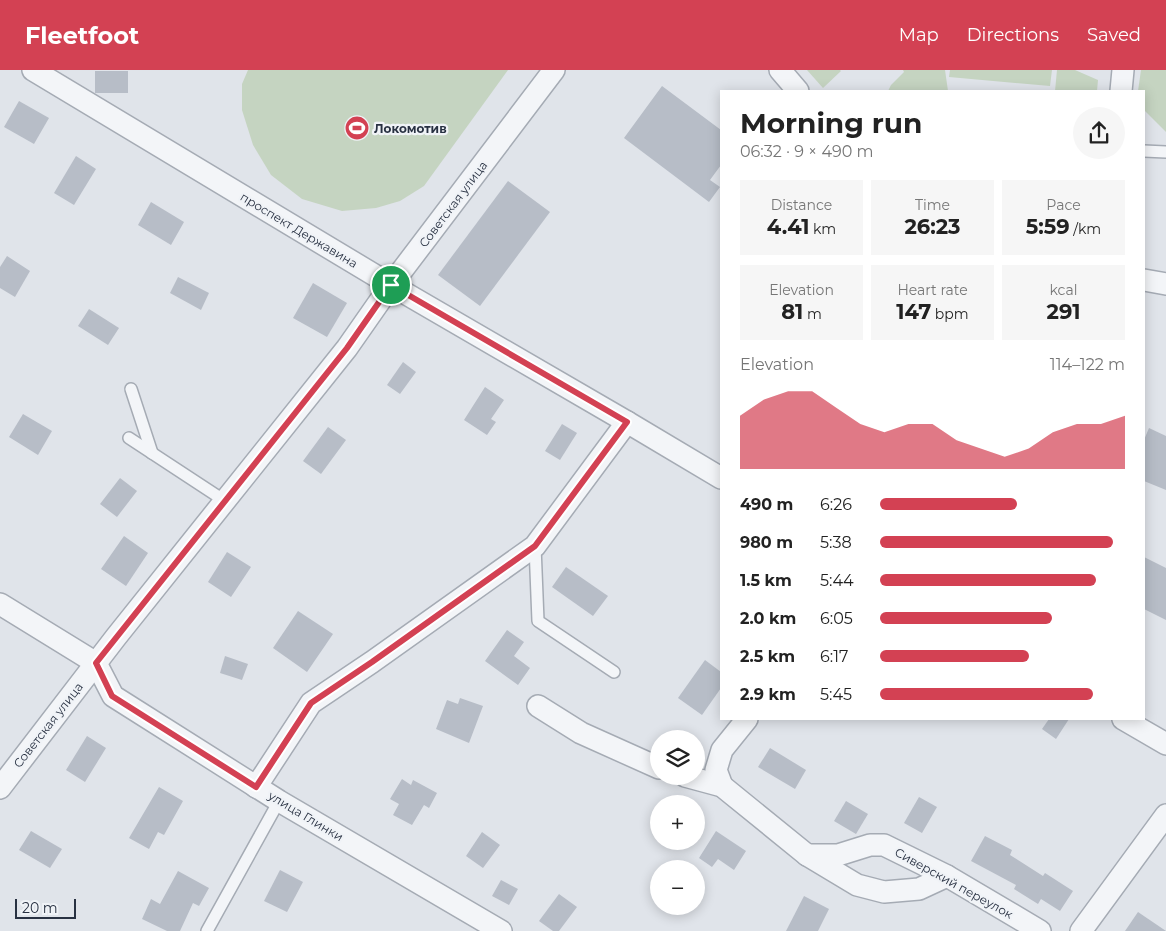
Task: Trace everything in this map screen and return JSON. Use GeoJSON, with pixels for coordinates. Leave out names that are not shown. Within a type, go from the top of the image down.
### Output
{"type":"FeatureCollection","features":[{"type":"Feature","properties":{"kind":"street","name":"проспект Державина"},"geometry":{"type":"LineString","coordinates":[[33,70],[391,285],[720,477]]}},
{"type":"Feature","properties":{"kind":"street","name":"Советская улица"},"geometry":{"type":"LineString","coordinates":[[0,788],[96,663],[347,348],[391,285],[554,70]]}},
{"type":"Feature","properties":{"kind":"street"},"geometry":{"type":"LineString","coordinates":[[780,70],[797,90]]}},
{"type":"Feature","properties":{"kind":"street"},"geometry":{"type":"LineString","coordinates":[[1120,90],[1123,70]]}},
{"type":"Feature","properties":{"kind":"street"},"geometry":{"type":"LineString","coordinates":[[1145,280],[1166,284]]}},
{"type":"Feature","properties":{"kind":"street"},"geometry":{"type":"LineString","coordinates":[[256,787],[311,703],[535,546],[627,422]]}},
{"type":"Feature","properties":{"kind":"street"},"geometry":{"type":"LineString","coordinates":[[0,604],[96,663]]}},
{"type":"Feature","properties":{"kind":"street","name":"улица Глинки"},"geometry":{"type":"LineString","coordinates":[[96,663],[112,696],[279,801],[502,931]]}},
{"type":"Feature","properties":{"kind":"street"},"geometry":{"type":"LineString","coordinates":[[538,706],[581,733],[650,764]]}},
{"type":"Feature","properties":{"kind":"street"},"geometry":{"type":"LineString","coordinates":[[722,786],[716,770],[722,750],[746,720]]}},
{"type":"Feature","properties":{"kind":"street"},"geometry":{"type":"LineString","coordinates":[[1125,720],[1166,744]]}},
{"type":"Feature","properties":{"kind":"street"},"geometry":{"type":"LineString","coordinates":[[705,781],[722,786],[807,854],[857,885],[884,892],[919,890],[947,876]]}},
{"type":"Feature","properties":{"kind":"street"},"geometry":{"type":"LineString","coordinates":[[1081,931],[1166,815]]}},
{"type":"Feature","properties":{"kind":"street","name":"Сиверский переулок"},"geometry":{"type":"LineString","coordinates":[[807,854],[838,855],[870,845],[884,845],[947,876],[1040,931]]}},
{"type":"Feature","properties":{"kind":"lane"},"geometry":{"type":"LineString","coordinates":[[1145,151],[1166,152]]}},
{"type":"Feature","properties":{"kind":"lane"},"geometry":{"type":"LineString","coordinates":[[131,390],[152,453]]}},
{"type":"Feature","properties":{"kind":"lane"},"geometry":{"type":"LineString","coordinates":[[129,438],[225,501]]}},
{"type":"Feature","properties":{"kind":"lane"},"geometry":{"type":"LineString","coordinates":[[535,546],[538,621],[614,672]]}},
{"type":"Feature","properties":{"kind":"lane"},"geometry":{"type":"LineString","coordinates":[[207,931],[279,801]]}},
{"type":"Feature","properties":{"kind":"green space","name":"Локомотив"},"geometry":{"type":"Polygon","coordinates":[[[248,70],[508,70],[424,186],[400,201],[376,208],[342,211],[302,199],[271,175],[253,145],[242,110],[242,84],[248,70]]]}},
{"type":"Feature","properties":{"kind":"green space"},"geometry":{"type":"Polygon","coordinates":[[[807,70],[840,70],[841,71],[823,88],[807,70]]]}},
{"type":"Feature","properties":{"kind":"green space"},"geometry":{"type":"Polygon","coordinates":[[[903,70],[945,70],[948,90],[888,90],[904,72],[903,70]]]}},
{"type":"Feature","properties":{"kind":"green space"},"geometry":{"type":"Polygon","coordinates":[[[950,70],[1052,70],[1050,86],[949,77],[950,70]]]}},
{"type":"Feature","properties":{"kind":"green space"},"geometry":{"type":"Polygon","coordinates":[[[1057,70],[1075,70],[1098,80],[1097,90],[1055,90],[1057,70]]]}},
{"type":"Feature","properties":{"kind":"green space"},"geometry":{"type":"Polygon","coordinates":[[[1141,70],[1166,70],[1166,132],[1145,111],[1145,90],[1138,90],[1141,70]]]}},
{"type":"Feature","properties":{"kind":"building"},"geometry":{"type":"Polygon","coordinates":[[[95,71],[128,71],[128,93],[95,93],[95,71]]]}},
{"type":"Feature","properties":{"kind":"building"},"geometry":{"type":"Polygon","coordinates":[[[662,86],[720,129],[720,166],[710,180],[720,187],[709,202],[624,138],[662,86]]]}},
{"type":"Feature","properties":{"kind":"building"},"geometry":{"type":"Polygon","coordinates":[[[19,101],[49,118],[34,144],[4,127],[19,101]]]}},
{"type":"Feature","properties":{"kind":"building"},"geometry":{"type":"Polygon","coordinates":[[[76,156],[96,169],[74,205],[54,193],[76,156]]]}},
{"type":"Feature","properties":{"kind":"building"},"geometry":{"type":"Polygon","coordinates":[[[508,181],[550,212],[480,306],[438,275],[508,181]]]}},
{"type":"Feature","properties":{"kind":"building"},"geometry":{"type":"Polygon","coordinates":[[[151,202],[184,222],[171,245],[138,225],[151,202]]]}},
{"type":"Feature","properties":{"kind":"building"},"geometry":{"type":"Polygon","coordinates":[[[7,256],[30,271],[15,297],[0,288],[0,267],[7,256]]]}},
{"type":"Feature","properties":{"kind":"building"},"geometry":{"type":"Polygon","coordinates":[[[178,277],[209,293],[201,310],[170,293],[178,277]]]}},
{"type":"Feature","properties":{"kind":"building"},"geometry":{"type":"Polygon","coordinates":[[[313,283],[347,303],[327,337],[293,318],[313,283]]]}},
{"type":"Feature","properties":{"kind":"building"},"geometry":{"type":"Polygon","coordinates":[[[89,309],[119,328],[108,345],[78,326],[89,309]]]}},
{"type":"Feature","properties":{"kind":"building"},"geometry":{"type":"Polygon","coordinates":[[[403,362],[416,372],[400,394],[387,385],[403,362]]]}},
{"type":"Feature","properties":{"kind":"building"},"geometry":{"type":"Polygon","coordinates":[[[485,387],[504,400],[491,419],[496,422],[487,435],[464,420],[485,387]]]}},
{"type":"Feature","properties":{"kind":"building"},"geometry":{"type":"Polygon","coordinates":[[[23,414],[52,431],[38,455],[9,437],[23,414]]]}},
{"type":"Feature","properties":{"kind":"building"},"geometry":{"type":"Polygon","coordinates":[[[562,424],[577,433],[560,460],[545,451],[562,424]]]}},
{"type":"Feature","properties":{"kind":"building"},"geometry":{"type":"Polygon","coordinates":[[[328,427],[346,440],[321,474],[303,461],[328,427]]]}},
{"type":"Feature","properties":{"kind":"building"},"geometry":{"type":"Polygon","coordinates":[[[1149,428],[1166,436],[1166,490],[1145,481],[1145,438],[1149,428]]]}},
{"type":"Feature","properties":{"kind":"building"},"geometry":{"type":"Polygon","coordinates":[[[120,478],[137,491],[117,517],[100,504],[120,478]]]}},
{"type":"Feature","properties":{"kind":"building"},"geometry":{"type":"Polygon","coordinates":[[[124,536],[148,553],[126,586],[101,569],[124,536]]]}},
{"type":"Feature","properties":{"kind":"building"},"geometry":{"type":"Polygon","coordinates":[[[227,552],[251,567],[231,597],[208,582],[227,552]]]}},
{"type":"Feature","properties":{"kind":"building"},"geometry":{"type":"Polygon","coordinates":[[[1145,558],[1166,568],[1166,620],[1145,610],[1145,558]]]}},
{"type":"Feature","properties":{"kind":"building"},"geometry":{"type":"Polygon","coordinates":[[[566,567],[608,596],[593,616],[552,587],[566,567]]]}},
{"type":"Feature","properties":{"kind":"building"},"geometry":{"type":"Polygon","coordinates":[[[298,611],[333,634],[307,672],[273,648],[298,611]]]}},
{"type":"Feature","properties":{"kind":"building"},"geometry":{"type":"Polygon","coordinates":[[[507,630],[524,642],[514,656],[530,668],[518,685],[485,661],[507,630]]]}},
{"type":"Feature","properties":{"kind":"building"},"geometry":{"type":"Polygon","coordinates":[[[225,656],[248,664],[242,680],[220,673],[225,656]]]}},
{"type":"Feature","properties":{"kind":"building"},"geometry":{"type":"Polygon","coordinates":[[[705,660],[720,671],[720,689],[702,715],[678,698],[705,660]]]}},
{"type":"Feature","properties":{"kind":"building"},"geometry":{"type":"Polygon","coordinates":[[[460,698],[483,706],[469,743],[436,729],[447,700],[458,704],[460,698]]]}},
{"type":"Feature","properties":{"kind":"building"},"geometry":{"type":"Polygon","coordinates":[[[1048,720],[1068,720],[1056,739],[1042,729],[1048,720]]]}},
{"type":"Feature","properties":{"kind":"building"},"geometry":{"type":"Polygon","coordinates":[[[87,736],[106,748],[85,782],[66,770],[87,736]]]}},
{"type":"Feature","properties":{"kind":"building"},"geometry":{"type":"Polygon","coordinates":[[[770,748],[806,770],[795,789],[758,767],[770,748]]]}},
{"type":"Feature","properties":{"kind":"building"},"geometry":{"type":"Polygon","coordinates":[[[402,779],[411,785],[413,780],[437,793],[429,808],[424,805],[412,825],[393,815],[399,804],[390,799],[402,779]]]}},
{"type":"Feature","properties":{"kind":"building"},"geometry":{"type":"Polygon","coordinates":[[[159,787],[183,801],[164,835],[158,832],[149,849],[129,838],[159,787]]]}},
{"type":"Feature","properties":{"kind":"building"},"geometry":{"type":"Polygon","coordinates":[[[919,797],[937,807],[922,833],[904,823],[919,797]]]}},
{"type":"Feature","properties":{"kind":"building"},"geometry":{"type":"Polygon","coordinates":[[[846,801],[868,814],[856,834],[834,821],[846,801]]]}},
{"type":"Feature","properties":{"kind":"building"},"geometry":{"type":"Polygon","coordinates":[[[31,831],[62,849],[50,868],[19,850],[31,831]]]}},
{"type":"Feature","properties":{"kind":"building"},"geometry":{"type":"Polygon","coordinates":[[[716,831],[746,851],[734,870],[718,859],[712,867],[705,862],[705,860],[699,858],[716,831]]]}},
{"type":"Feature","properties":{"kind":"building"},"geometry":{"type":"Polygon","coordinates":[[[482,832],[500,845],[483,868],[466,856],[482,832]]]}},
{"type":"Feature","properties":{"kind":"building"},"geometry":{"type":"Polygon","coordinates":[[[985,836],[1012,850],[1010,855],[1043,876],[1045,873],[1073,891],[1060,911],[1041,899],[1038,904],[1014,889],[1016,885],[971,861],[985,836]]]}},
{"type":"Feature","properties":{"kind":"building"},"geometry":{"type":"Polygon","coordinates":[[[280,870],[303,882],[287,912],[264,901],[280,870]]]}},
{"type":"Feature","properties":{"kind":"building"},"geometry":{"type":"Polygon","coordinates":[[[178,871],[209,888],[199,906],[193,903],[180,931],[167,931],[142,919],[151,899],[160,904],[178,871]]]}},
{"type":"Feature","properties":{"kind":"building"},"geometry":{"type":"Polygon","coordinates":[[[501,880],[518,889],[509,905],[492,896],[501,880]]]}},
{"type":"Feature","properties":{"kind":"building"},"geometry":{"type":"Polygon","coordinates":[[[559,894],[577,907],[559,931],[553,931],[539,921],[559,894]]]}},
{"type":"Feature","properties":{"kind":"building"},"geometry":{"type":"Polygon","coordinates":[[[804,896],[829,909],[818,931],[786,931],[804,896]]]}},
{"type":"Feature","properties":{"kind":"building"},"geometry":{"type":"Polygon","coordinates":[[[1138,912],[1166,931],[1125,931],[1138,912]]]}},
{"type":"Feature","properties":{"kind":"place","name":"Локомотив"},"geometry":{"type":"Point","coordinates":[357,128]}},
{"type":"Feature","properties":{"kind":"route"},"geometry":{"type":"LineString","coordinates":[[391,285],[627,422],[535,546],[311,703],[256,787],[112,696],[96,663],[347,348],[391,285]]}}]}
